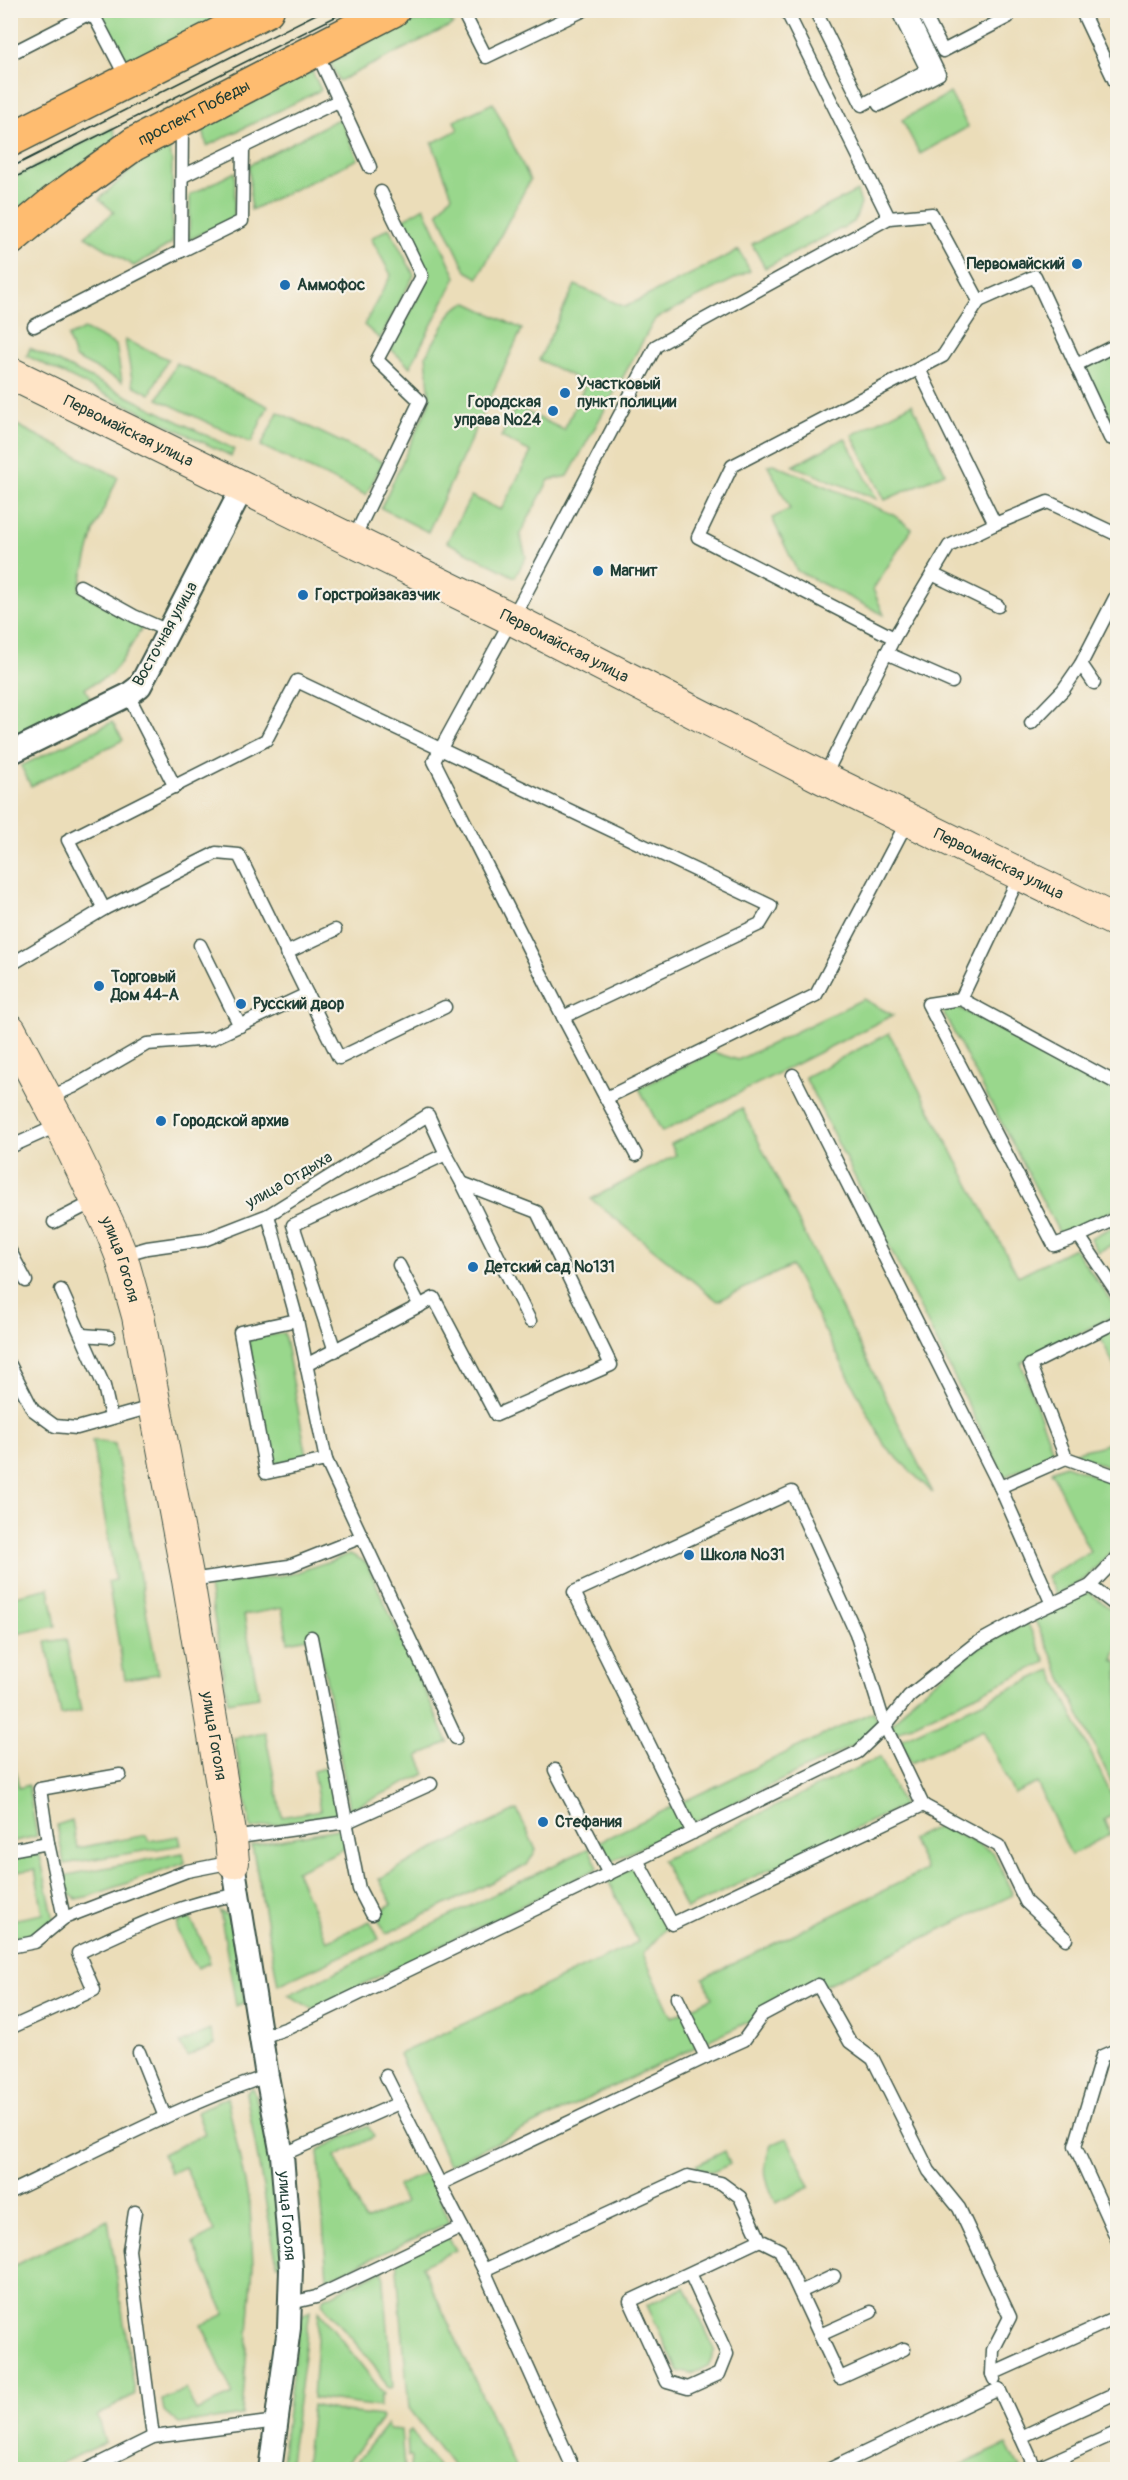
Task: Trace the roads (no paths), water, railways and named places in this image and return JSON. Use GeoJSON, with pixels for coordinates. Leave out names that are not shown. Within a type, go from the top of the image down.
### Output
{"type":"FeatureCollection","features":[{"type":"Feature","properties":{"kind":"main road"},"geometry":{"type":"LineString","coordinates":[[10,140],[267,10]]}},
{"type":"Feature","properties":{"kind":"main road","name":"проспект Победы"},"geometry":{"type":"LineString","coordinates":[[10,239],[58,199],[134,144],[393,10]]}},
{"type":"Feature","properties":{"kind":"street","name":"Первомайская улица"},"geometry":{"type":"LineString","coordinates":[[10,372],[512,619],[823,778],[1118,922]]}},
{"type":"Feature","properties":{"kind":"street","name":"Восточная улица"},"geometry":{"type":"LineString","coordinates":[[10,753],[128,695],[140,686],[243,487]]}},
{"type":"Feature","properties":{"kind":"street","name":"улица Гоголя"},"geometry":{"type":"LineString","coordinates":[[12,1036],[53,1111],[121,1255],[138,1316],[188,1580],[232,1850],[237,1895],[282,2155],[291,2269],[291,2303],[278,2421],[270,2469]]}},
{"type":"Feature","properties":{"kind":"lane"},"geometry":{"type":"LineString","coordinates":[[462,10],[486,57],[584,10]]}},
{"type":"Feature","properties":{"kind":"lane"},"geometry":{"type":"LineString","coordinates":[[786,10],[889,219]]}},
{"type":"Feature","properties":{"kind":"lane"},"geometry":{"type":"LineString","coordinates":[[815,10],[866,112],[939,74],[908,10]]}},
{"type":"Feature","properties":{"kind":"lane"},"geometry":{"type":"LineString","coordinates":[[862,105],[927,70],[897,10]]}},
{"type":"Feature","properties":{"kind":"lane"},"geometry":{"type":"LineString","coordinates":[[922,10],[943,51],[1008,18]]}},
{"type":"Feature","properties":{"kind":"lane"},"geometry":{"type":"LineString","coordinates":[[1081,10],[1118,88]]}},
{"type":"Feature","properties":{"kind":"lane"},"geometry":{"type":"LineString","coordinates":[[10,54],[93,11],[127,80]]}},
{"type":"Feature","properties":{"kind":"lane"},"geometry":{"type":"LineString","coordinates":[[315,50],[370,168]]}},
{"type":"Feature","properties":{"kind":"lane"},"geometry":{"type":"LineString","coordinates":[[183,176],[338,101]]}},
{"type":"Feature","properties":{"kind":"lane"},"geometry":{"type":"LineString","coordinates":[[181,251],[182,118]]}},
{"type":"Feature","properties":{"kind":"lane"},"geometry":{"type":"LineString","coordinates":[[34,326],[242,221],[243,147]]}},
{"type":"Feature","properties":{"kind":"lane"},"geometry":{"type":"LineString","coordinates":[[353,541],[420,401],[376,360],[422,276],[381,192]]}},
{"type":"Feature","properties":{"kind":"lane"},"geometry":{"type":"LineString","coordinates":[[636,1155],[563,1017],[434,761],[656,346],[889,219],[932,214],[979,301]]}},
{"type":"Feature","properties":{"kind":"lane"},"geometry":{"type":"LineString","coordinates":[[894,638],[698,537],[732,466],[943,356],[979,301],[1035,276],[1110,438],[1118,441]]}},
{"type":"Feature","properties":{"kind":"lane"},"geometry":{"type":"LineString","coordinates":[[1076,365],[1118,344]]}},
{"type":"Feature","properties":{"kind":"lane"},"geometry":{"type":"LineString","coordinates":[[919,369],[995,525]]}},
{"type":"Feature","properties":{"kind":"lane"},"geometry":{"type":"LineString","coordinates":[[823,778],[894,638],[949,546],[1048,502],[1118,535]]}},
{"type":"Feature","properties":{"kind":"lane"},"geometry":{"type":"LineString","coordinates":[[932,574],[998,606]]}},
{"type":"Feature","properties":{"kind":"lane"},"geometry":{"type":"LineString","coordinates":[[80,586],[134,616],[168,631]]}},
{"type":"Feature","properties":{"kind":"lane"},"geometry":{"type":"LineString","coordinates":[[1031,723],[1063,690],[1081,664],[1118,592]]}},
{"type":"Feature","properties":{"kind":"lane"},"geometry":{"type":"LineString","coordinates":[[886,653],[952,682]]}},
{"type":"Feature","properties":{"kind":"lane"},"geometry":{"type":"LineString","coordinates":[[1081,664],[1094,683]]}},
{"type":"Feature","properties":{"kind":"lane"},"geometry":{"type":"LineString","coordinates":[[104,909],[68,840],[266,740],[297,681],[771,906],[760,924],[563,1017]]}},
{"type":"Feature","properties":{"kind":"lane"},"geometry":{"type":"LineString","coordinates":[[128,695],[175,787]]}},
{"type":"Feature","properties":{"kind":"lane"},"geometry":{"type":"LineString","coordinates":[[606,1098],[816,995],[909,819]]}},
{"type":"Feature","properties":{"kind":"lane"},"geometry":{"type":"LineString","coordinates":[[10,965],[104,909],[216,853],[239,855],[339,1058],[445,1007]]}},
{"type":"Feature","properties":{"kind":"lane"},"geometry":{"type":"LineString","coordinates":[[961,999],[1020,875]]}},
{"type":"Feature","properties":{"kind":"lane"},"geometry":{"type":"LineString","coordinates":[[286,953],[335,930]]}},
{"type":"Feature","properties":{"kind":"lane"},"geometry":{"type":"LineString","coordinates":[[200,945],[240,1026]]}},
{"type":"Feature","properties":{"kind":"lane"},"geometry":{"type":"LineString","coordinates":[[10,1147],[53,1111],[73,1087],[147,1044],[211,1040],[307,994]]}},
{"type":"Feature","properties":{"kind":"lane"},"geometry":{"type":"LineString","coordinates":[[1118,1084],[961,999],[928,1004],[1054,1245],[1118,1218]]}},
{"type":"Feature","properties":{"kind":"lane"},"geometry":{"type":"LineString","coordinates":[[793,1075],[1000,1487],[1052,1604]]}},
{"type":"Feature","properties":{"kind":"lane","name":"улица Отдыха"},"geometry":{"type":"LineString","coordinates":[[121,1255],[147,1248],[204,1240],[268,1215],[428,1115],[446,1154]]}},
{"type":"Feature","properties":{"kind":"lane"},"geometry":{"type":"LineString","coordinates":[[335,1352],[294,1225],[446,1154],[530,1321]]}},
{"type":"Feature","properties":{"kind":"lane"},"geometry":{"type":"LineString","coordinates":[[306,1365],[335,1352],[434,1298],[496,1415],[611,1365],[537,1212],[462,1183]]}},
{"type":"Feature","properties":{"kind":"lane"},"geometry":{"type":"LineString","coordinates":[[54,1222],[96,1201]]}},
{"type":"Feature","properties":{"kind":"lane"},"geometry":{"type":"LineString","coordinates":[[268,1215],[297,1320],[326,1460],[456,1738]]}},
{"type":"Feature","properties":{"kind":"lane"},"geometry":{"type":"LineString","coordinates":[[1079,1236],[1118,1294]]}},
{"type":"Feature","properties":{"kind":"lane"},"geometry":{"type":"LineString","coordinates":[[10,1251],[26,1281]]}},
{"type":"Feature","properties":{"kind":"lane"},"geometry":{"type":"LineString","coordinates":[[399,1265],[420,1306]]}},
{"type":"Feature","properties":{"kind":"lane"},"geometry":{"type":"LineString","coordinates":[[61,1290],[104,1386],[111,1417]]}},
{"type":"Feature","properties":{"kind":"lane"},"geometry":{"type":"LineString","coordinates":[[297,1320],[240,1332],[266,1473],[326,1460]]}},
{"type":"Feature","properties":{"kind":"lane"},"geometry":{"type":"LineString","coordinates":[[1066,1458],[1030,1365],[1118,1321]]}},
{"type":"Feature","properties":{"kind":"lane"},"geometry":{"type":"LineString","coordinates":[[82,1335],[109,1337]]}},
{"type":"Feature","properties":{"kind":"lane"},"geometry":{"type":"LineString","coordinates":[[10,1365],[33,1410],[55,1426],[77,1428],[156,1406]]}},
{"type":"Feature","properties":{"kind":"lane"},"geometry":{"type":"LineString","coordinates":[[1000,1487],[1066,1458],[1118,1477]]}},
{"type":"Feature","properties":{"kind":"lane"},"geometry":{"type":"LineString","coordinates":[[693,1833],[574,1592],[792,1492],[856,1633],[885,1726],[923,1805],[999,1846],[1026,1902],[1066,1939]]}},
{"type":"Feature","properties":{"kind":"lane"},"geometry":{"type":"LineString","coordinates":[[188,1580],[289,1566],[362,1537]]}},
{"type":"Feature","properties":{"kind":"lane"},"geometry":{"type":"LineString","coordinates":[[262,2037],[288,2028],[858,1752],[885,1726],[909,1696],[975,1644],[1090,1586],[1118,1557]]}},
{"type":"Feature","properties":{"kind":"lane"},"geometry":{"type":"LineString","coordinates":[[1090,1586],[1118,1607]]}},
{"type":"Feature","properties":{"kind":"lane"},"geometry":{"type":"LineString","coordinates":[[311,1637],[358,1889],[372,1914]]}},
{"type":"Feature","properties":{"kind":"lane"},"geometry":{"type":"LineString","coordinates":[[555,1770],[609,1874]]}},
{"type":"Feature","properties":{"kind":"lane"},"geometry":{"type":"LineString","coordinates":[[64,1918],[48,1843],[40,1789],[120,1774]]}},
{"type":"Feature","properties":{"kind":"lane"},"geometry":{"type":"LineString","coordinates":[[10,1947],[35,1942],[64,1918],[187,1871],[232,1850],[347,1822],[431,1784]]}},
{"type":"Feature","properties":{"kind":"lane"},"geometry":{"type":"LineString","coordinates":[[637,1860],[672,1924],[923,1805]]}},
{"type":"Feature","properties":{"kind":"lane"},"geometry":{"type":"LineString","coordinates":[[10,1850],[48,1843]]}},
{"type":"Feature","properties":{"kind":"lane"},"geometry":{"type":"LineString","coordinates":[[10,2028],[94,1990],[78,1953],[163,1914],[214,1898],[237,1895]]}},
{"type":"Feature","properties":{"kind":"lane"},"geometry":{"type":"LineString","coordinates":[[440,2184],[744,2040],[762,2015],[818,1985],[850,2042],[873,2059],[929,2170],[959,2208],[1010,2317],[993,2350],[992,2374],[1036,2469],[1118,2432]]}},
{"type":"Feature","properties":{"kind":"lane"},"geometry":{"type":"LineString","coordinates":[[677,1998],[706,2057]]}},
{"type":"Feature","properties":{"kind":"lane"},"geometry":{"type":"LineString","coordinates":[[1118,2049],[1102,2056],[1075,2146],[1118,2241]]}},
{"type":"Feature","properties":{"kind":"lane"},"geometry":{"type":"LineString","coordinates":[[140,2052],[165,2117]]}},
{"type":"Feature","properties":{"kind":"lane"},"geometry":{"type":"LineString","coordinates":[[10,2192],[165,2117],[239,2085],[267,2076]]}},
{"type":"Feature","properties":{"kind":"lane"},"geometry":{"type":"LineString","coordinates":[[386,2076],[484,2270],[574,2469]]}},
{"type":"Feature","properties":{"kind":"lane"},"geometry":{"type":"LineString","coordinates":[[282,2155],[399,2103]]}},
{"type":"Feature","properties":{"kind":"lane"},"geometry":{"type":"LineString","coordinates":[[484,2270],[688,2176],[721,2183],[740,2197],[760,2240],[780,2250],[840,2378],[904,2349]]}},
{"type":"Feature","properties":{"kind":"lane"},"geometry":{"type":"LineString","coordinates":[[135,2212],[129,2250],[153,2437]]}},
{"type":"Feature","properties":{"kind":"lane"},"geometry":{"type":"LineString","coordinates":[[291,2303],[316,2297],[462,2227]]}},
{"type":"Feature","properties":{"kind":"lane"},"geometry":{"type":"LineString","coordinates":[[690,2273],[727,2354],[719,2374],[688,2388],[667,2382],[630,2301],[760,2240]]}},
{"type":"Feature","properties":{"kind":"lane"},"geometry":{"type":"LineString","coordinates":[[800,2292],[834,2276]]}},
{"type":"Feature","properties":{"kind":"lane"},"geometry":{"type":"LineString","coordinates":[[820,2335],[871,2312]]}},
{"type":"Feature","properties":{"kind":"lane"},"geometry":{"type":"LineString","coordinates":[[992,2374],[1118,2317]]}},
{"type":"Feature","properties":{"kind":"lane"},"geometry":{"type":"LineString","coordinates":[[828,2469],[999,2389]]}},
{"type":"Feature","properties":{"kind":"lane"},"geometry":{"type":"LineString","coordinates":[[1021,2437],[1118,2392]]}},
{"type":"Feature","properties":{"kind":"lane"},"geometry":{"type":"LineString","coordinates":[[86,2469],[153,2437],[278,2421]]}},
{"type":"Feature","properties":{"kind":"tram line"},"geometry":{"type":"LineString","coordinates":[[10,168],[324,10]]}},
{"type":"Feature","properties":{"kind":"tram line"},"geometry":{"type":"LineString","coordinates":[[10,180],[349,10]]}},
{"type":"Feature","properties":{"kind":"place","name":"Первомайский"},"geometry":{"type":"Point","coordinates":[1077,264]}},
{"type":"Feature","properties":{"kind":"place","name":"Аммофос"},"geometry":{"type":"Point","coordinates":[285,285]}},
{"type":"Feature","properties":{"kind":"place","name":"Участковый пункт полиции"},"geometry":{"type":"Point","coordinates":[565,393]}},
{"type":"Feature","properties":{"kind":"place","name":"Городская управа №24"},"geometry":{"type":"Point","coordinates":[553,411]}},
{"type":"Feature","properties":{"kind":"place","name":"Магнит"},"geometry":{"type":"Point","coordinates":[598,571]}},
{"type":"Feature","properties":{"kind":"place","name":"Горстройзаказчик"},"geometry":{"type":"Point","coordinates":[303,595]}},
{"type":"Feature","properties":{"kind":"place","name":"Торговый Дом 44-А"},"geometry":{"type":"Point","coordinates":[99,986]}},
{"type":"Feature","properties":{"kind":"place","name":"Русский двор"},"geometry":{"type":"Point","coordinates":[241,1004]}},
{"type":"Feature","properties":{"kind":"place","name":"Городской архив"},"geometry":{"type":"Point","coordinates":[161,1121]}},
{"type":"Feature","properties":{"kind":"place","name":"Детский сад №131"},"geometry":{"type":"Point","coordinates":[473,1267]}},
{"type":"Feature","properties":{"kind":"place","name":"Школа №31"},"geometry":{"type":"Point","coordinates":[689,1555]}},
{"type":"Feature","properties":{"kind":"place","name":"Стефания"},"geometry":{"type":"Point","coordinates":[543,1822]}}]}
